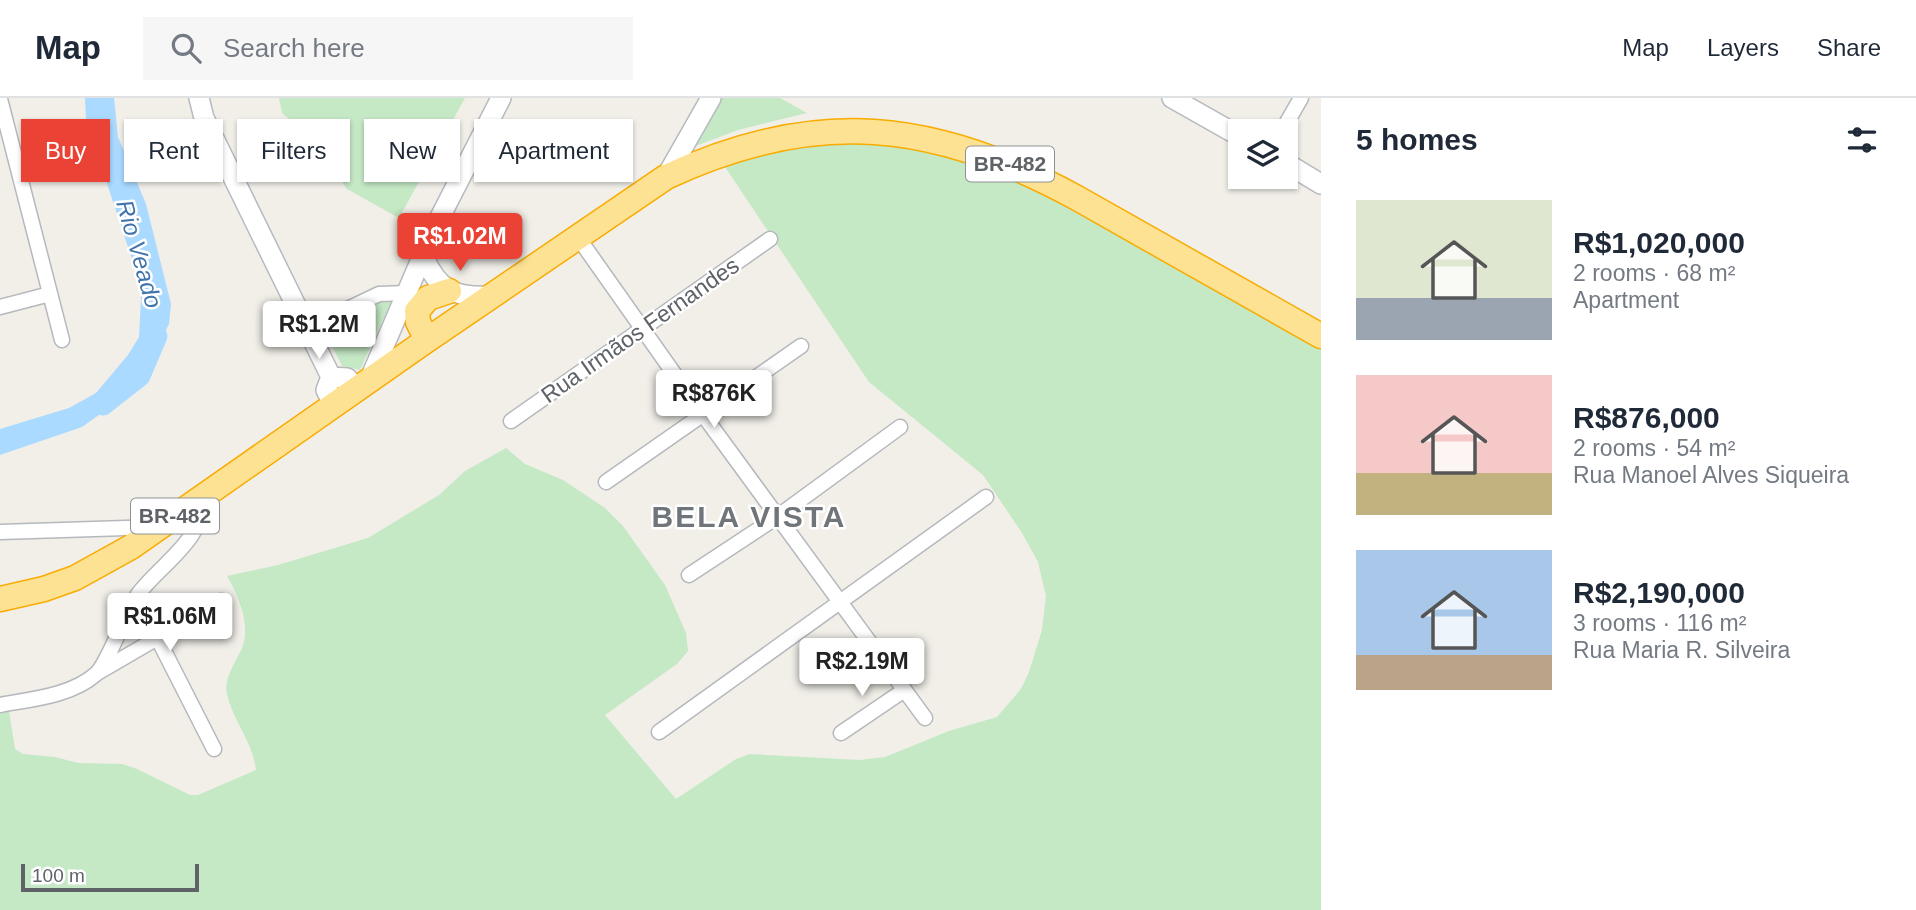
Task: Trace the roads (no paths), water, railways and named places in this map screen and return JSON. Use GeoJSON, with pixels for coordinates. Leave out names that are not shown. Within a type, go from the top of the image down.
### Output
{"type":"FeatureCollection","features":[{"type":"Feature","properties":{"kind":"highway","name":"BR-482"},"geometry":{"type":"LineString","coordinates":[[0,599],[44,589],[75,578],[131,547],[666,177],[712,158],[798,136],[874,131],[941,141],[990,156],[1036,176],[1321,336]]}},
{"type":"Feature","properties":{"kind":"highway"},"geometry":{"type":"LineString","coordinates":[[427,340],[418,322],[417,311],[428,299],[449,291]]}},
{"type":"Feature","properties":{"kind":"street"},"geometry":{"type":"LineString","coordinates":[[199,98],[204,118],[331,377],[326,390],[334,406]]}},
{"type":"Feature","properties":{"kind":"street"},"geometry":{"type":"LineString","coordinates":[[331,377],[347,378],[363,385],[423,254],[501,98]]}},
{"type":"Feature","properties":{"kind":"street"},"geometry":{"type":"LineString","coordinates":[[666,177],[711,98]]}},
{"type":"Feature","properties":{"kind":"street"},"geometry":{"type":"LineString","coordinates":[[1172,98],[1228,130]]}},
{"type":"Feature","properties":{"kind":"street"},"geometry":{"type":"LineString","coordinates":[[1197,98],[1235,119]]}},
{"type":"Feature","properties":{"kind":"street"},"geometry":{"type":"LineString","coordinates":[[1289,119],[1301,98]]}},
{"type":"Feature","properties":{"kind":"street"},"geometry":{"type":"LineString","coordinates":[[0,99],[62,340]]}},
{"type":"Feature","properties":{"kind":"street"},"geometry":{"type":"LineString","coordinates":[[1298,156],[1321,169]]}},
{"type":"Feature","properties":{"kind":"street"},"geometry":{"type":"LineString","coordinates":[[1298,170],[1321,184]]}},
{"type":"Feature","properties":{"kind":"street"},"geometry":{"type":"LineString","coordinates":[[577,236],[641,329],[925,718]]}},
{"type":"Feature","properties":{"kind":"street","name":"Rua Irmãos Fernandes"},"geometry":{"type":"LineString","coordinates":[[511,422],[770,239]]}},
{"type":"Feature","properties":{"kind":"street"},"geometry":{"type":"LineString","coordinates":[[423,254],[431,272],[449,291],[467,297],[492,296]]}},
{"type":"Feature","properties":{"kind":"street"},"geometry":{"type":"LineString","coordinates":[[308,328],[379,294],[407,293]]}},
{"type":"Feature","properties":{"kind":"street"},"geometry":{"type":"LineString","coordinates":[[0,307],[50,294]]}},
{"type":"Feature","properties":{"kind":"street"},"geometry":{"type":"LineString","coordinates":[[606,482],[801,346]]}},
{"type":"Feature","properties":{"kind":"street"},"geometry":{"type":"LineString","coordinates":[[689,575],[777,517],[900,427]]}},
{"type":"Feature","properties":{"kind":"street"},"geometry":{"type":"LineString","coordinates":[[659,732],[986,497]]}},
{"type":"Feature","properties":{"kind":"street"},"geometry":{"type":"LineString","coordinates":[[99,672],[139,593],[194,533],[202,515],[202,498]]}},
{"type":"Feature","properties":{"kind":"street"},"geometry":{"type":"LineString","coordinates":[[0,532],[158,527]]}},
{"type":"Feature","properties":{"kind":"street"},"geometry":{"type":"LineString","coordinates":[[139,593],[158,639],[214,749]]}},
{"type":"Feature","properties":{"kind":"street"},"geometry":{"type":"LineString","coordinates":[[0,705],[60,693],[221,601]]}},
{"type":"Feature","properties":{"kind":"street"},"geometry":{"type":"LineString","coordinates":[[841,733],[903,691]]}},
{"type":"Feature","properties":{"kind":"water"},"geometry":{"type":"Polygon","coordinates":[[[85,98],[114,98],[118,137],[124,151],[124,182],[137,182],[146,204],[171,304],[169,324],[153,355],[115,403],[82,427],[0,455],[0,429],[69,408],[96,393],[128,355],[139,337],[141,299],[135,268],[107,182],[110,182],[110,119],[86,119],[85,98]]]}},
{"type":"Feature","properties":{"kind":"waterway","name":"Rio Veado"},"geometry":{"type":"LineString","coordinates":[[103,405],[140,376],[157,336]]}},
{"type":"Feature","properties":{"kind":"district","name":"BELA VISTA"},"geometry":{"type":"Point","coordinates":[749,517]}}]}
